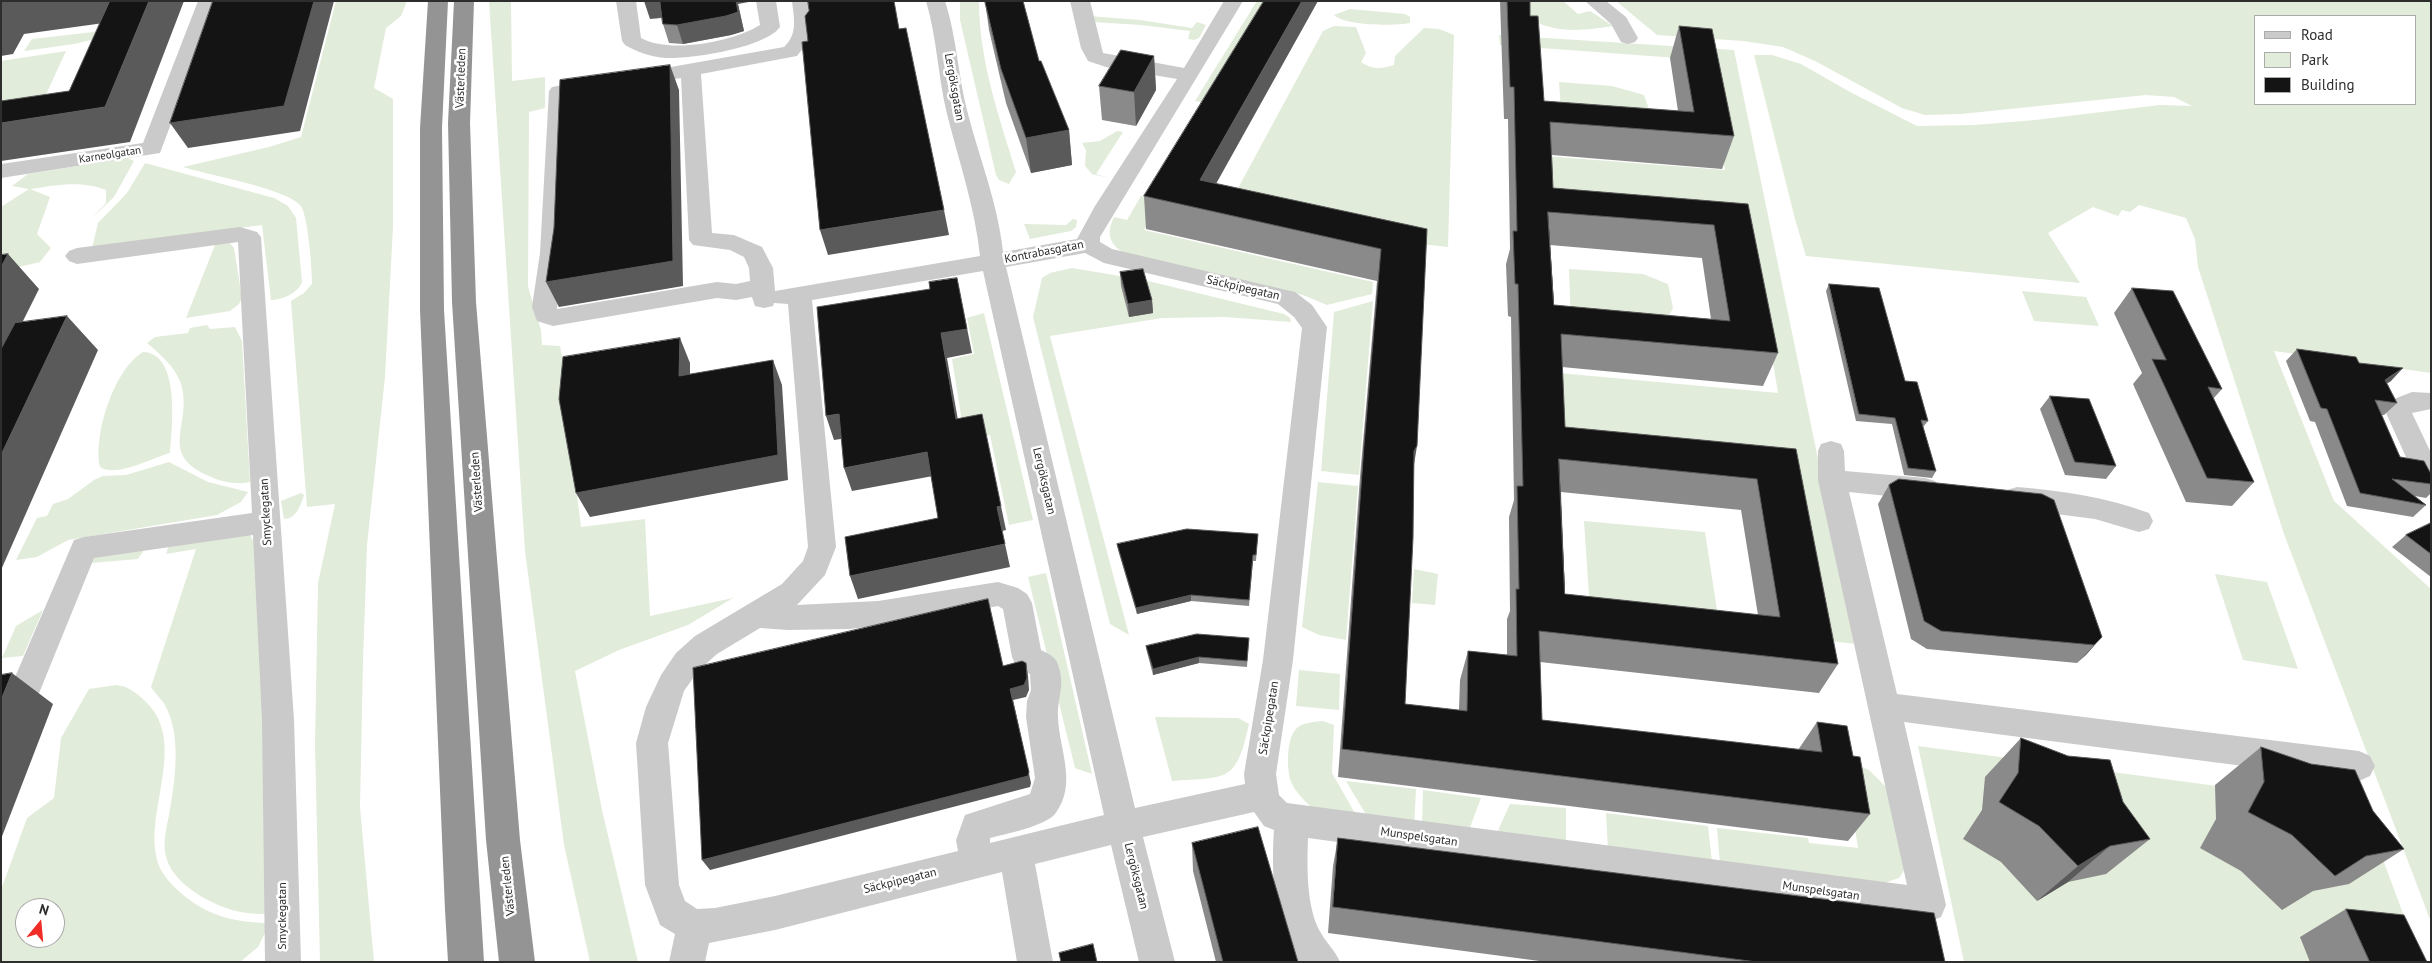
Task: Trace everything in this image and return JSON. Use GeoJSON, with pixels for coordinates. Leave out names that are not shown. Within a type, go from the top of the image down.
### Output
{"type":"FeatureCollection","features":[{"type":"Feature","properties":{"kind":"highway"},"geometry":{"type":"LineString","coordinates":[[438,1],[431,128],[432,310],[466,962]]}},
{"type":"Feature","properties":{"kind":"highway","name":"Västerleden"},"geometry":{"type":"LineString","coordinates":[[464,1],[460,123],[464,302],[503,840],[516,962]]}},
{"type":"Feature","properties":{"kind":"highway"},"geometry":{"type":"LineString","coordinates":[[503,840],[536,962]]}},
{"type":"Feature","properties":{"kind":"highway"},"geometry":{"type":"LineString","coordinates":[[451,962],[462,910]]}},
{"type":"Feature","properties":{"kind":"street","name":"Karneolgatan"},"geometry":{"type":"LineString","coordinates":[[1,171],[152,148],[208,1]]}},
{"type":"Feature","properties":{"kind":"street"},"geometry":{"type":"LineString","coordinates":[[626,1],[632,42],[659,52],[727,43],[757,35],[770,26],[766,1]]}},
{"type":"Feature","properties":{"kind":"street"},"geometry":{"type":"LineString","coordinates":[[691,70],[701,240],[734,243],[754,252],[761,268],[764,294],[717,290],[553,318],[546,315],[544,306],[552,253],[559,91],[790,52],[802,42],[804,32],[802,1]]}},
{"type":"Feature","properties":{"kind":"street","name":"Lergöksgatan"},"geometry":{"type":"LineString","coordinates":[[935,1],[943,25],[957,112],[988,220],[993,263],[1123,826],[1157,962]]}},
{"type":"Feature","properties":{"kind":"street"},"geometry":{"type":"LineString","coordinates":[[1080,1],[1091,48],[1095,57],[1106,61],[1190,75]]}},
{"type":"Feature","properties":{"kind":"street","name":"Kontrabasgatan"},"geometry":{"type":"LineString","coordinates":[[720,306],[764,294],[799,295],[1089,245],[1088,237],[1106,206],[1190,75],[1198,46],[1212,19],[1234,1]]}},
{"type":"Feature","properties":{"kind":"street"},"geometry":{"type":"LineString","coordinates":[[1594,1],[1619,21],[1628,38]]}},
{"type":"Feature","properties":{"kind":"street"},"geometry":{"type":"LineString","coordinates":[[1,186],[25,168]]}},
{"type":"Feature","properties":{"kind":"street","name":"Smyckegatan"},"geometry":{"type":"LineString","coordinates":[[77,256],[240,234],[249,237],[278,720],[283,962]]}},
{"type":"Feature","properties":{"kind":"street","name":"Säckpipegatan"},"geometry":{"type":"LineString","coordinates":[[704,926],[774,913],[1123,826],[1263,795],[1260,774],[1278,660],[1315,327],[1303,311],[1286,298],[1104,255],[1089,245]]}},
{"type":"Feature","properties":{"kind":"street"},"geometry":{"type":"LineString","coordinates":[[687,962],[704,926],[672,913],[662,885],[652,743],[672,684],[687,662],[706,645],[792,593],[815,567],[822,547],[799,295]]}},
{"type":"Feature","properties":{"kind":"street"},"geometry":{"type":"LineString","coordinates":[[2425,401],[2403,406],[2399,413],[2431,483]]}},
{"type":"Feature","properties":{"kind":"street","name":"Munspelsgatan"},"geometry":{"type":"LineString","coordinates":[[1263,795],[1267,805],[1276,815],[1292,820],[1929,905],[1831,466],[1948,491]]}},
{"type":"Feature","properties":{"kind":"street"},"geometry":{"type":"LineString","coordinates":[[1987,495],[2091,506],[2117,512],[2139,521]]}},
{"type":"Feature","properties":{"kind":"street"},"geometry":{"type":"LineString","coordinates":[[22,698],[84,548],[266,522]]}},
{"type":"Feature","properties":{"kind":"street"},"geometry":{"type":"LineString","coordinates":[[757,615],[790,619],[843,618],[894,613],[998,594],[1008,597],[1017,603],[1026,657],[1044,667],[1048,680],[1042,718],[1051,778],[1049,794],[1042,805],[1025,813],[977,826],[973,840],[976,862]]}},
{"type":"Feature","properties":{"kind":"street"},"geometry":{"type":"LineString","coordinates":[[1884,706],[2359,766]]}},
{"type":"Feature","properties":{"kind":"street"},"geometry":{"type":"LineString","coordinates":[[1292,820],[1288,855],[1289,875],[1308,945],[1322,962]]}},
{"type":"Feature","properties":{"kind":"street"},"geometry":{"type":"LineString","coordinates":[[1016,852],[1035,962]]}},
{"type":"Feature","properties":{"kind":"green space"},"geometry":{"type":"Polygon","coordinates":[[[336,1],[407,1],[401,16],[386,28],[374,88],[393,99],[393,227],[385,377],[367,545],[363,661],[360,807],[374,962],[320,962],[315,745],[318,583],[335,504],[307,507],[291,301],[304,293],[312,284],[309,242],[303,210],[300,205],[278,193],[183,167],[269,147],[301,137],[336,1]]]}},
{"type":"Feature","properties":{"kind":"green space"},"geometry":{"type":"Polygon","coordinates":[[[489,1],[511,1],[512,81],[545,77],[545,108],[529,112],[528,287],[541,330],[542,345],[560,346],[565,373],[568,423],[581,527],[645,519],[650,616],[733,598],[688,625],[619,650],[575,671],[602,810],[638,962],[590,962],[564,845],[525,551],[489,1]]]}},
{"type":"Feature","properties":{"kind":"green space"},"geometry":{"type":"Polygon","coordinates":[[[960,1],[979,1],[982,45],[986,67],[1016,172],[1009,184],[999,180],[996,175],[960,20],[960,1]]]}},
{"type":"Feature","properties":{"kind":"green space"},"geometry":{"type":"Polygon","coordinates":[[[1257,1],[1277,5],[1217,105],[1195,101],[1257,1]]]}},
{"type":"Feature","properties":{"kind":"green space"},"geometry":{"type":"Polygon","coordinates":[[[1527,1],[1563,1],[1578,14],[1590,11],[1613,26],[1579,30],[1557,29],[1526,17],[1527,1]]]}},
{"type":"Feature","properties":{"kind":"green space"},"geometry":{"type":"Polygon","coordinates":[[[1616,1],[2431,1],[2431,373],[2274,351],[2334,501],[2431,589],[2431,922],[2284,534],[2198,267],[2195,239],[2186,218],[2139,205],[2130,212],[2122,210],[2118,216],[2093,207],[2048,233],[2080,283],[1806,256],[1754,55],[1772,55],[1801,64],[1850,92],[1917,126],[1974,125],[2035,120],[2160,105],[2192,106],[2174,97],[2146,95],[1961,114],[1925,115],[1902,108],[1815,61],[1783,47],[1743,41],[1657,35],[1616,1]]]}},
{"type":"Feature","properties":{"kind":"green space"},"geometry":{"type":"Polygon","coordinates":[[[1350,9],[1405,14],[1410,17],[1410,23],[1382,25],[1359,23],[1340,19],[1334,15],[1350,9]]]}},
{"type":"Feature","properties":{"kind":"green space"},"geometry":{"type":"Polygon","coordinates":[[[1089,16],[1140,20],[1192,28],[1197,22],[1206,25],[1199,38],[1194,40],[1188,39],[1190,31],[1092,22],[1089,16]]]}},
{"type":"Feature","properties":{"kind":"green space"},"geometry":{"type":"Polygon","coordinates":[[[1334,26],[1356,27],[1366,53],[1361,62],[1377,68],[1394,65],[1395,56],[1424,28],[1439,29],[1454,35],[1448,247],[1421,244],[1230,203],[1323,31],[1334,26]]]}},
{"type":"Feature","properties":{"kind":"green space"},"geometry":{"type":"Polygon","coordinates":[[[102,31],[99,38],[74,44],[24,51],[32,39],[102,31]]]}},
{"type":"Feature","properties":{"kind":"green space"},"geometry":{"type":"Polygon","coordinates":[[[1499,35],[1734,50],[1856,644],[1819,640],[1789,481],[1564,456],[1559,373],[1778,393],[1752,235],[1547,219],[1544,156],[1725,170],[1705,60],[1500,45],[1499,35]]]}},
{"type":"Feature","properties":{"kind":"green space"},"geometry":{"type":"Polygon","coordinates":[[[66,51],[43,101],[1,107],[1,61],[66,51]]]}},
{"type":"Feature","properties":{"kind":"green space"},"geometry":{"type":"Polygon","coordinates":[[[1559,82],[1612,86],[1644,95],[1650,112],[1562,125],[1559,82]]]}},
{"type":"Feature","properties":{"kind":"green space"},"geometry":{"type":"Polygon","coordinates":[[[1117,131],[1123,132],[1096,174],[1109,178],[1092,174],[1085,166],[1086,150],[1082,143],[1100,141],[1117,131]]]}},
{"type":"Feature","properties":{"kind":"green space"},"geometry":{"type":"Polygon","coordinates":[[[128,158],[134,161],[114,197],[92,218],[106,203],[106,190],[78,184],[30,189],[50,197],[37,234],[51,248],[40,262],[1,271],[1,207],[29,189],[12,186],[28,174],[128,158]]]}},
{"type":"Feature","properties":{"kind":"green space"},"geometry":{"type":"Polygon","coordinates":[[[145,163],[274,198],[288,206],[296,218],[302,282],[300,286],[289,295],[271,300],[262,225],[92,248],[98,223],[127,193],[145,163]]]}},
{"type":"Feature","properties":{"kind":"green space"},"geometry":{"type":"Polygon","coordinates":[[[1141,196],[1160,200],[1144,230],[1373,282],[1372,294],[1327,305],[1303,295],[1124,253],[1112,242],[1110,228],[1114,217],[1127,220],[1141,196]]]}},
{"type":"Feature","properties":{"kind":"green space"},"geometry":{"type":"Polygon","coordinates":[[[1073,219],[1077,220],[1076,227],[1071,231],[1030,239],[1024,224],[1066,225],[1073,219]]]}},
{"type":"Feature","properties":{"kind":"green space"},"geometry":{"type":"Polygon","coordinates":[[[217,240],[228,241],[234,248],[242,298],[239,304],[230,311],[186,318],[217,240]]]}},
{"type":"Feature","properties":{"kind":"green space"},"geometry":{"type":"Polygon","coordinates":[[[1072,268],[1144,280],[1284,314],[1290,318],[1291,322],[1225,317],[1162,318],[1050,336],[1129,635],[1110,624],[1033,317],[1042,278],[1050,273],[1072,268]]]}},
{"type":"Feature","properties":{"kind":"green space"},"geometry":{"type":"Polygon","coordinates":[[[1569,269],[1643,274],[1668,284],[1673,308],[1661,331],[1571,325],[1569,269]]]}},
{"type":"Feature","properties":{"kind":"green space"},"geometry":{"type":"Polygon","coordinates":[[[2022,291],[2086,297],[2099,326],[2034,321],[2022,291]]]}},
{"type":"Feature","properties":{"kind":"green space"},"geometry":{"type":"Polygon","coordinates":[[[1373,301],[1359,475],[1321,471],[1334,312],[1373,301]]]}},
{"type":"Feature","properties":{"kind":"green space"},"geometry":{"type":"Polygon","coordinates":[[[984,313],[1033,520],[1009,525],[990,435],[965,440],[952,359],[974,354],[967,318],[984,313]]]}},
{"type":"Feature","properties":{"kind":"green space"},"geometry":{"type":"Polygon","coordinates":[[[207,325],[210,329],[235,327],[242,341],[250,482],[234,483],[214,478],[194,467],[185,458],[180,449],[184,402],[180,381],[168,363],[147,343],[155,337],[188,333],[190,328],[207,325]]]}},
{"type":"Feature","properties":{"kind":"green space"},"geometry":{"type":"Polygon","coordinates":[[[143,352],[155,356],[164,365],[169,378],[172,394],[170,453],[124,469],[107,470],[100,467],[99,454],[103,421],[108,404],[123,373],[143,352]]]}},
{"type":"Feature","properties":{"kind":"green space"},"geometry":{"type":"Polygon","coordinates":[[[169,462],[208,482],[248,492],[241,502],[217,515],[68,540],[37,557],[16,560],[37,518],[47,516],[53,504],[68,499],[94,480],[103,476],[126,475],[169,462]]]}},
{"type":"Feature","properties":{"kind":"green space"},"geometry":{"type":"Polygon","coordinates":[[[1318,482],[1358,486],[1346,640],[1319,635],[1302,627],[1318,482]]]}},
{"type":"Feature","properties":{"kind":"green space"},"geometry":{"type":"Polygon","coordinates":[[[301,493],[304,495],[297,511],[292,517],[284,519],[281,501],[301,493]]]}},
{"type":"Feature","properties":{"kind":"green space"},"geometry":{"type":"Polygon","coordinates":[[[1584,521],[1705,532],[1719,623],[1590,611],[1584,521]]]}},
{"type":"Feature","properties":{"kind":"green space"},"geometry":{"type":"Polygon","coordinates":[[[248,532],[256,545],[265,736],[267,914],[242,912],[211,902],[188,887],[173,872],[167,860],[165,843],[175,774],[174,731],[165,705],[151,687],[196,549],[166,554],[168,548],[173,543],[248,532]]]}},
{"type":"Feature","properties":{"kind":"green space"},"geometry":{"type":"Polygon","coordinates":[[[144,550],[138,559],[91,563],[94,557],[144,550]]]}},
{"type":"Feature","properties":{"kind":"green space"},"geometry":{"type":"Polygon","coordinates":[[[1414,569],[1438,574],[1435,605],[1412,603],[1414,569]]]}},
{"type":"Feature","properties":{"kind":"green space"},"geometry":{"type":"Polygon","coordinates":[[[1046,573],[1092,774],[1075,768],[1028,577],[1046,573]]]}},
{"type":"Feature","properties":{"kind":"green space"},"geometry":{"type":"Polygon","coordinates":[[[2215,574],[2267,582],[2298,669],[2243,660],[2215,574]]]}},
{"type":"Feature","properties":{"kind":"green space"},"geometry":{"type":"Polygon","coordinates":[[[43,610],[23,656],[2,658],[16,626],[43,610]]]}},
{"type":"Feature","properties":{"kind":"green space"},"geometry":{"type":"Polygon","coordinates":[[[1299,670],[1340,674],[1339,710],[1296,706],[1299,670]]]}},
{"type":"Feature","properties":{"kind":"green space"},"geometry":{"type":"Polygon","coordinates":[[[121,686],[129,688],[145,701],[158,719],[164,739],[164,761],[155,829],[155,850],[161,870],[169,882],[180,892],[196,905],[206,910],[226,918],[270,923],[258,947],[240,962],[1,962],[1,890],[27,818],[54,798],[61,738],[89,689],[121,686]]]}},
{"type":"Feature","properties":{"kind":"green space"},"geometry":{"type":"Polygon","coordinates":[[[1155,717],[1238,718],[1249,724],[1239,757],[1234,767],[1227,773],[1206,779],[1172,781],[1155,717]]]}},
{"type":"Feature","properties":{"kind":"green space"},"geometry":{"type":"Polygon","coordinates":[[[1323,721],[1334,725],[1332,773],[1356,815],[1321,815],[1301,797],[1290,779],[1288,755],[1293,732],[1303,725],[1323,721]]]}},
{"type":"Feature","properties":{"kind":"green space"},"geometry":{"type":"Polygon","coordinates":[[[1918,746],[2329,801],[2365,811],[2421,962],[1964,962],[1918,746]]]}},
{"type":"Feature","properties":{"kind":"green space"},"geometry":{"type":"Polygon","coordinates":[[[1855,764],[1869,770],[1889,790],[1905,869],[1899,878],[1884,883],[1720,864],[1717,828],[1808,838],[1809,843],[1858,848],[1850,797],[1855,764]]]}},
{"type":"Feature","properties":{"kind":"green space"},"geometry":{"type":"Polygon","coordinates":[[[1346,781],[1416,789],[1414,827],[1371,823],[1346,781]]]}},
{"type":"Feature","properties":{"kind":"green space"},"geometry":{"type":"Polygon","coordinates":[[[1423,790],[1481,798],[1469,830],[1422,826],[1423,790]]]}},
{"type":"Feature","properties":{"kind":"green space"},"geometry":{"type":"Polygon","coordinates":[[[1510,804],[1566,808],[1566,845],[1495,837],[1510,804]]]}},
{"type":"Feature","properties":{"kind":"green space"},"geometry":{"type":"Polygon","coordinates":[[[1606,813],[1708,826],[1712,862],[1608,851],[1606,813]]]}},
{"type":"Feature","properties":{"kind":"building"},"geometry":{"type":"Polygon","coordinates":[[[110,1],[149,1],[105,107],[1,123],[1,101],[69,91],[110,1]]]}},
{"type":"Feature","properties":{"kind":"building"},"geometry":{"type":"Polygon","coordinates":[[[213,1],[314,1],[284,106],[170,123],[213,1]]]}},
{"type":"Feature","properties":{"kind":"building"},"geometry":{"type":"Polygon","coordinates":[[[660,1],[736,1],[738,12],[677,25],[663,24],[660,1]]]}},
{"type":"Feature","properties":{"kind":"building"},"geometry":{"type":"Polygon","coordinates":[[[808,1],[894,1],[899,29],[906,28],[944,210],[820,230],[802,42],[808,41],[805,16],[809,11],[808,1]]]}},
{"type":"Feature","properties":{"kind":"building"},"geometry":{"type":"Polygon","coordinates":[[[985,1],[1023,1],[1039,61],[1041,61],[1069,130],[1026,138],[1001,69],[985,1]]]}},
{"type":"Feature","properties":{"kind":"building"},"geometry":{"type":"Polygon","coordinates":[[[1264,1],[1302,1],[1200,180],[1427,229],[1417,446],[1414,451],[1413,538],[1405,704],[1467,711],[1468,651],[1517,656],[1516,589],[1519,589],[1517,486],[1523,486],[1518,284],[1515,284],[1513,231],[1517,231],[1514,87],[1510,87],[1507,1],[1530,1],[1530,16],[1538,16],[1544,101],[1694,112],[1679,26],[1712,29],[1734,136],[1550,122],[1553,188],[1748,204],[1778,353],[1561,334],[1565,427],[1796,449],[1838,664],[1539,631],[1542,720],[1822,752],[1817,722],[1847,726],[1853,756],[1860,757],[1870,814],[1342,749],[1364,445],[1381,249],[1144,196],[1264,1]],[[1548,212],[1554,305],[1730,321],[1714,225],[1548,212]],[[1559,459],[1565,594],[1780,617],[1757,479],[1559,459]]]}},
{"type":"Feature","properties":{"kind":"building"},"geometry":{"type":"Polygon","coordinates":[[[1121,50],[1154,56],[1134,92],[1099,86],[1121,50]]]}},
{"type":"Feature","properties":{"kind":"building"},"geometry":{"type":"Polygon","coordinates":[[[670,65],[673,261],[546,282],[554,228],[560,80],[670,65]]]}},
{"type":"Feature","properties":{"kind":"building"},"geometry":{"type":"Polygon","coordinates":[[[8,254],[1,267],[1,255],[8,254]]]}},
{"type":"Feature","properties":{"kind":"building"},"geometry":{"type":"Polygon","coordinates":[[[1143,269],[1152,300],[1128,304],[1120,272],[1143,269]]]}},
{"type":"Feature","properties":{"kind":"building"},"geometry":{"type":"Polygon","coordinates":[[[957,278],[967,329],[941,333],[956,419],[982,414],[1001,506],[997,507],[1005,544],[850,576],[845,537],[938,518],[927,452],[844,468],[839,414],[826,416],[817,307],[930,289],[929,282],[957,278]]]}},
{"type":"Feature","properties":{"kind":"building"},"geometry":{"type":"Polygon","coordinates":[[[1829,284],[1879,288],[1905,381],[1917,382],[1928,421],[1921,420],[1936,471],[1908,468],[1895,418],[1859,414],[1829,284]]]}},
{"type":"Feature","properties":{"kind":"building"},"geometry":{"type":"Polygon","coordinates":[[[2132,288],[2173,291],[2222,389],[2208,387],[2254,482],[2207,478],[2152,359],[2166,360],[2132,288]]]}},
{"type":"Feature","properties":{"kind":"building"},"geometry":{"type":"Polygon","coordinates":[[[67,316],[1,455],[1,349],[15,323],[67,316]]]}},
{"type":"Feature","properties":{"kind":"building"},"geometry":{"type":"Polygon","coordinates":[[[680,338],[679,376],[773,360],[778,455],[576,493],[559,399],[563,357],[680,338]]]}},
{"type":"Feature","properties":{"kind":"building"},"geometry":{"type":"Polygon","coordinates":[[[2297,349],[2356,357],[2359,363],[2403,368],[2385,380],[2397,403],[2375,400],[2400,457],[2424,461],[2431,474],[2431,484],[2392,479],[2426,505],[2360,493],[2327,409],[2321,408],[2297,349]]]}},
{"type":"Feature","properties":{"kind":"building"},"geometry":{"type":"Polygon","coordinates":[[[2050,396],[2089,399],[2116,466],[2075,462],[2050,396]]]}},
{"type":"Feature","properties":{"kind":"building"},"geometry":{"type":"Polygon","coordinates":[[[1899,479],[2042,494],[2054,500],[2102,637],[2094,645],[1941,631],[1924,621],[1889,485],[1899,479]]]}},
{"type":"Feature","properties":{"kind":"building"},"geometry":{"type":"Polygon","coordinates":[[[2431,523],[2431,554],[2406,535],[2431,523]]]}},
{"type":"Feature","properties":{"kind":"building"},"geometry":{"type":"Polygon","coordinates":[[[1187,529],[1258,534],[1256,555],[1253,555],[1249,600],[1191,595],[1136,608],[1117,544],[1187,529]]]}},
{"type":"Feature","properties":{"kind":"building"},"geometry":{"type":"Polygon","coordinates":[[[988,599],[1003,666],[1022,661],[1026,663],[1027,678],[1024,685],[1010,689],[1029,772],[1028,776],[702,860],[693,668],[988,599]]]}},
{"type":"Feature","properties":{"kind":"building"},"geometry":{"type":"Polygon","coordinates":[[[1197,634],[1249,638],[1247,661],[1199,657],[1153,669],[1146,646],[1197,634]]]}},
{"type":"Feature","properties":{"kind":"building"},"geometry":{"type":"Polygon","coordinates":[[[12,673],[1,700],[1,675],[12,673]]]}},
{"type":"Feature","properties":{"kind":"building"},"geometry":{"type":"Polygon","coordinates":[[[2021,738],[2068,756],[2110,760],[2123,802],[2150,839],[2110,846],[2078,866],[2039,826],[1999,802],[2018,773],[2021,738]]]}},
{"type":"Feature","properties":{"kind":"building"},"geometry":{"type":"Polygon","coordinates":[[[2261,747],[2311,764],[2355,770],[2373,811],[2404,849],[2366,856],[2335,876],[2292,835],[2248,812],[2264,782],[2261,747]]]}},
{"type":"Feature","properties":{"kind":"building"},"geometry":{"type":"Polygon","coordinates":[[[1258,827],[1298,962],[1223,962],[1192,843],[1258,827]]]}},
{"type":"Feature","properties":{"kind":"building"},"geometry":{"type":"Polygon","coordinates":[[[1338,838],[1934,913],[1945,962],[1757,962],[1333,907],[1338,838]]]}},
{"type":"Feature","properties":{"kind":"building"},"geometry":{"type":"Polygon","coordinates":[[[2346,909],[2404,915],[2427,962],[2370,962],[2346,909]]]}},
{"type":"Feature","properties":{"kind":"building"},"geometry":{"type":"Polygon","coordinates":[[[1093,944],[1097,962],[1061,962],[1059,953],[1093,944]]]}}]}
